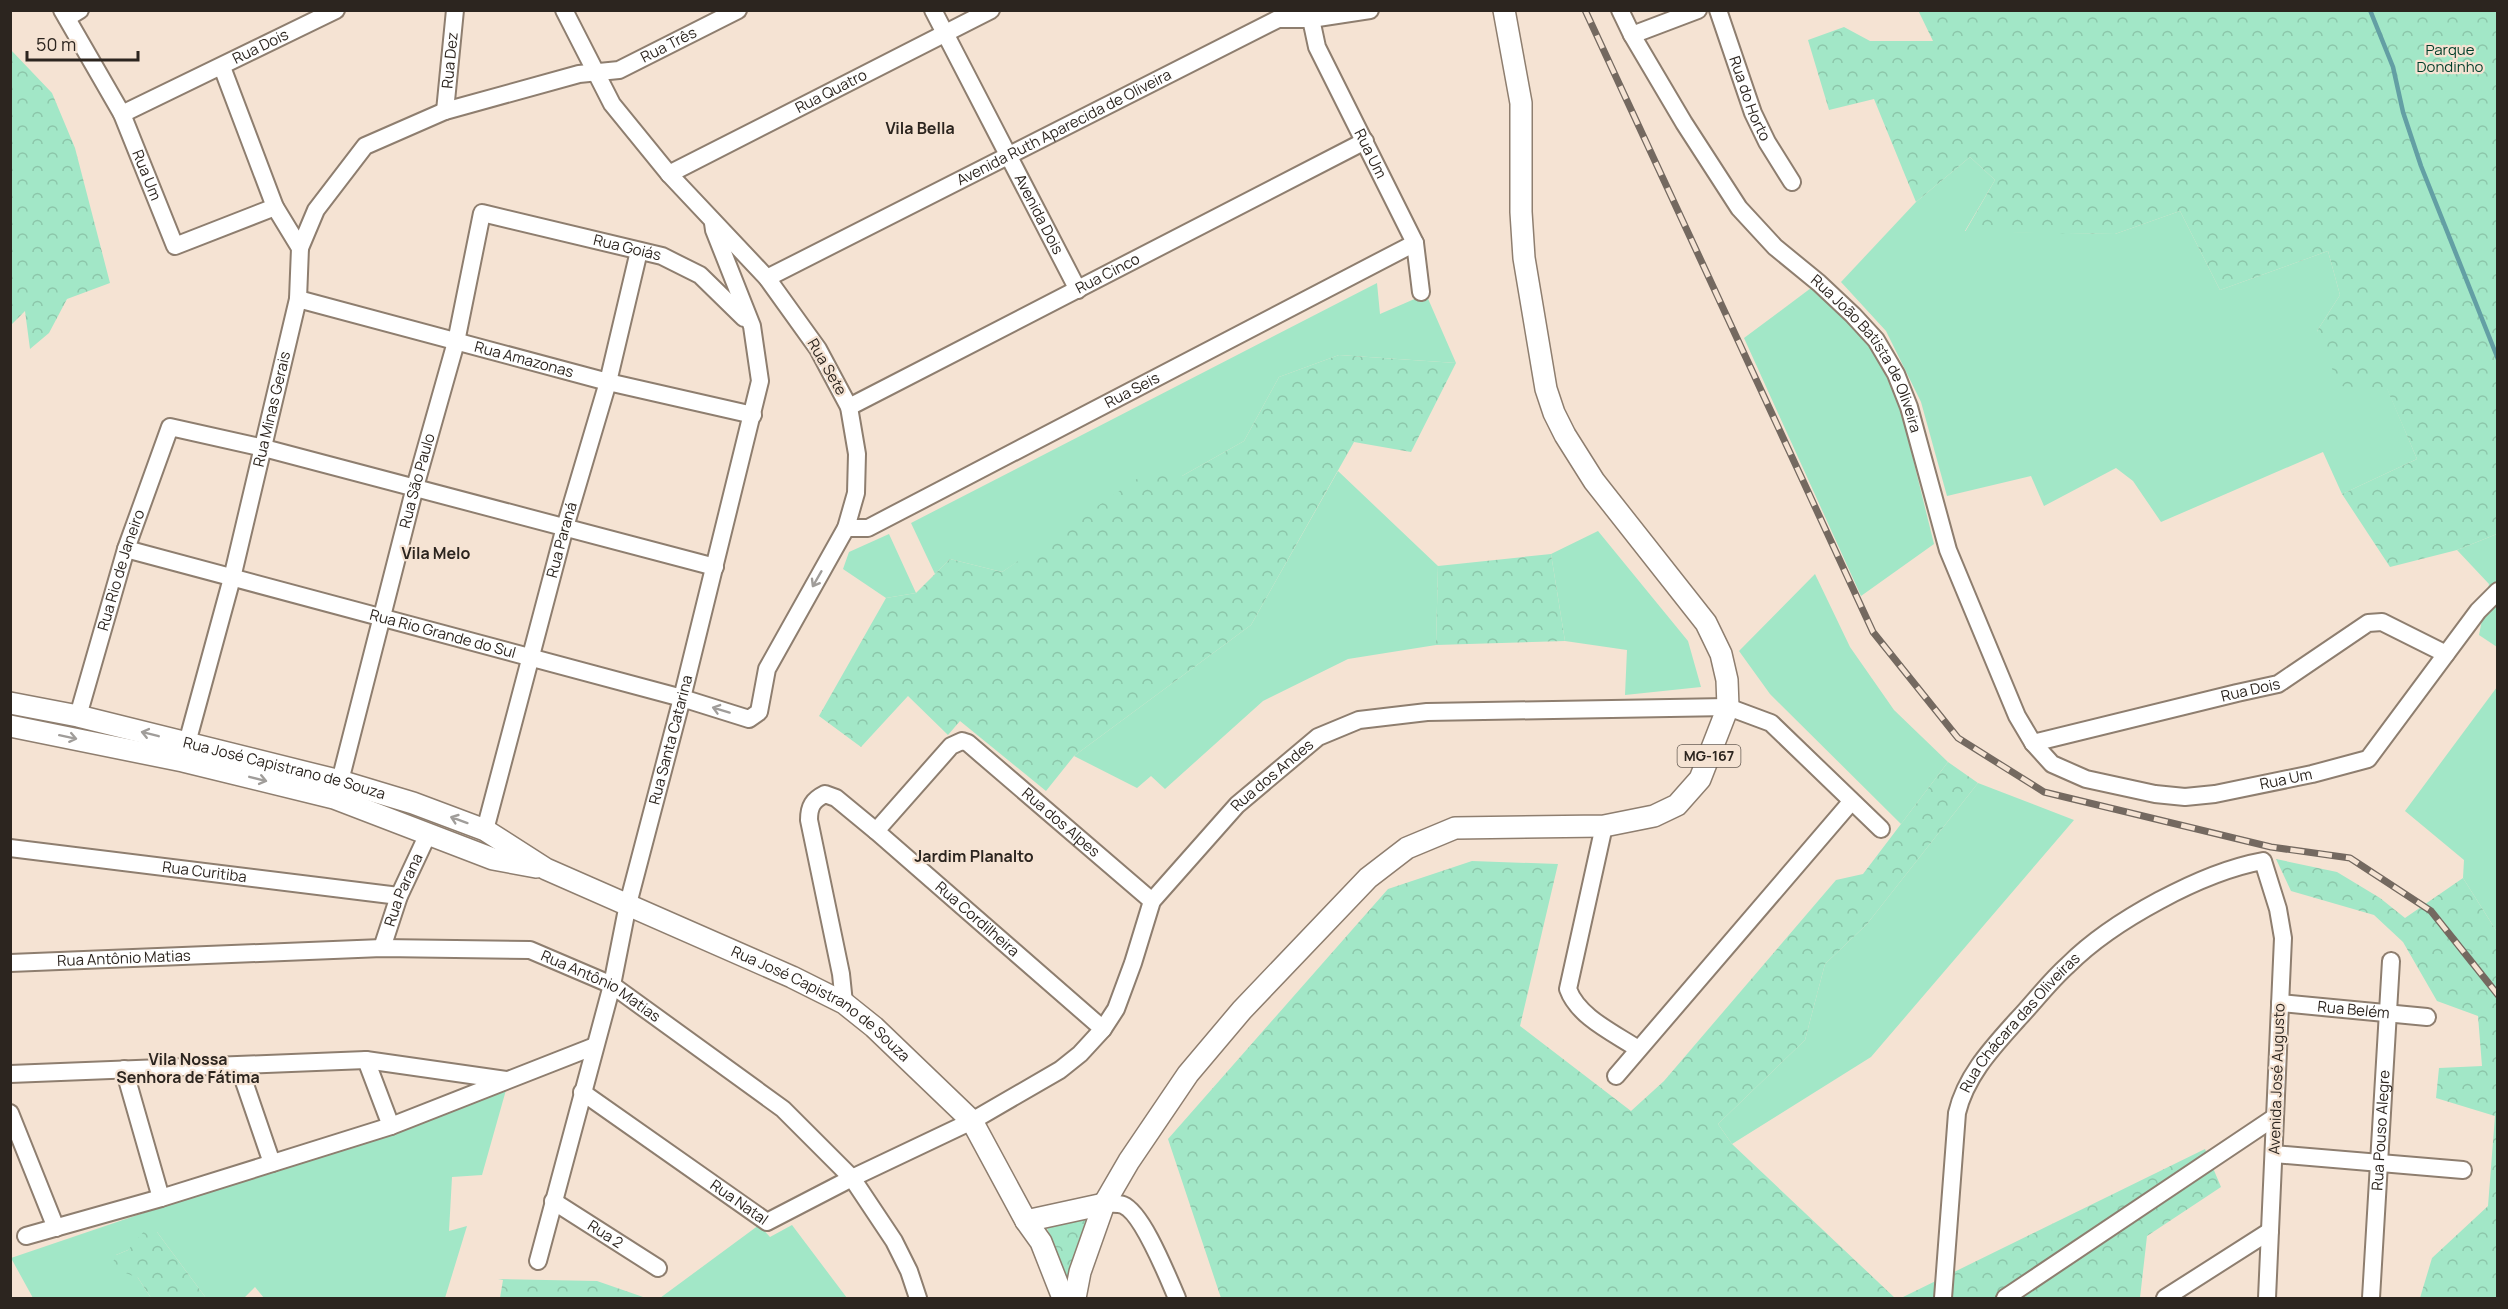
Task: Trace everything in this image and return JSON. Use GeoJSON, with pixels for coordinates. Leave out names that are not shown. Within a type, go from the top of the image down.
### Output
{"type":"FeatureCollection","features":[{"type":"Feature","properties":{"kind":"main road","name":"MG-167"},"geometry":{"type":"LineString","coordinates":[[1075,1299],[1080,1272],[1104,1204],[1129,1161],[1188,1074],[1242,1010],[1368,878],[1387,862],[1425,838],[1455,828],[1604,826],[1654,816],[1677,805],[1700,779],[1728,707],[1727,680],[1721,654],[1706,623],[1594,481],[1566,435],[1546,389],[1524,258],[1521,212],[1521,103],[1504,10]]}},
{"type":"Feature","properties":{"kind":"main road","name":"Rua José Capistrano de Souza"},"geometry":{"type":"LineString","coordinates":[[10,703],[78,716],[184,752],[334,798],[493,859],[546,869]]}},
{"type":"Feature","properties":{"kind":"main road","name":"Rua José Capistrano de Souza"},"geometry":{"type":"LineString","coordinates":[[10,726],[184,752],[340,781],[413,803],[484,830],[546,869],[792,977],[844,1004],[874,1027],[972,1121],[1026,1221],[1041,1242],[1063,1299]]}},
{"type":"Feature","properties":{"kind":"main road"},"geometry":{"type":"LineString","coordinates":[[1026,1221],[1104,1204]]}},
{"type":"Feature","properties":{"kind":"main road","name":"Rua José Capistrano de Souza"},"geometry":{"type":"LineString","coordinates":[[1026,1221],[1030,1248],[1050,1299]]}},
{"type":"Feature","properties":{"kind":"main road","name":"MG-167"},"geometry":{"type":"LineString","coordinates":[[1087,1299],[1094,1230]]}},
{"type":"Feature","properties":{"kind":"street","name":"Rua Dois"},"geometry":{"type":"LineString","coordinates":[[122,114],[336,10]]}},
{"type":"Feature","properties":{"kind":"street","name":"Rua Dez"},"geometry":{"type":"LineString","coordinates":[[445,111],[455,10]]}},
{"type":"Feature","properties":{"kind":"street","name":"Rua Sete"},"geometry":{"type":"LineString","coordinates":[[564,10],[612,104],[669,174],[767,278],[818,349],[849,407],[857,464],[856,493],[846,528],[767,669],[759,712]]}},
{"type":"Feature","properties":{"kind":"street","name":"Rua Três"},"geometry":{"type":"LineString","coordinates":[[598,73],[619,70],[738,10]]}},
{"type":"Feature","properties":{"kind":"street","name":"Avenida Dois"},"geometry":{"type":"LineString","coordinates":[[933,10],[1078,290]]}},
{"type":"Feature","properties":{"kind":"street","name":"Rua Quatro"},"geometry":{"type":"LineString","coordinates":[[669,174],[991,10]]}},
{"type":"Feature","properties":{"kind":"street","name":"Avenida Ruth Aparecida de Oliveira"},"geometry":{"type":"LineString","coordinates":[[767,278],[1009,155],[1276,15],[1311,19],[1370,10]]}},
{"type":"Feature","properties":{"kind":"street","name":"Rua João Batista de Oliveira"},"geometry":{"type":"LineString","coordinates":[[1620,10],[1632,35],[1684,123],[1739,208],[1775,247],[1853,315],[1876,340],[1896,374],[1909,407],[1948,550],[2018,716],[2033,743]]}},
{"type":"Feature","properties":{"kind":"street"},"geometry":{"type":"LineString","coordinates":[[1632,35],[1698,10]]}},
{"type":"Feature","properties":{"kind":"street","name":"Rua do Horto"},"geometry":{"type":"LineString","coordinates":[[1718,10],[1753,113],[1767,142],[1792,182]]}},
{"type":"Feature","properties":{"kind":"street","name":"Rua Um"},"geometry":{"type":"LineString","coordinates":[[70,13],[122,114],[175,246],[275,207]]}},
{"type":"Feature","properties":{"kind":"street","name":"Rua Um"},"geometry":{"type":"LineString","coordinates":[[1311,19],[1317,47],[1415,243],[1421,292]]}},
{"type":"Feature","properties":{"kind":"street"},"geometry":{"type":"LineString","coordinates":[[222,67],[275,207],[300,248]]}},
{"type":"Feature","properties":{"kind":"street"},"geometry":{"type":"LineString","coordinates":[[300,248],[316,210],[365,146],[445,111],[579,74],[598,73]]}},
{"type":"Feature","properties":{"kind":"street","name":"Rua Cinco"},"geometry":{"type":"LineString","coordinates":[[849,407],[1365,141]]}},
{"type":"Feature","properties":{"kind":"street","name":"Rua Goiás"},"geometry":{"type":"LineString","coordinates":[[482,213],[662,256],[699,275],[752,326]]}},
{"type":"Feature","properties":{"kind":"street","name":"Rua São Paulo"},"geometry":{"type":"LineString","coordinates":[[340,781],[415,487],[456,342],[482,213]]}},
{"type":"Feature","properties":{"kind":"street","name":"Rua Santa Catarina"},"geometry":{"type":"LineString","coordinates":[[538,1261],[612,985],[628,904],[682,698],[760,381],[752,326],[714,230],[713,219]]}},
{"type":"Feature","properties":{"kind":"street","name":"Rua Seis"},"geometry":{"type":"LineString","coordinates":[[846,528],[868,528],[1415,243]]}},
{"type":"Feature","properties":{"kind":"street","name":"Rua Minas Gerais"},"geometry":{"type":"LineString","coordinates":[[184,752],[232,578],[264,448],[298,299],[300,248]]}},
{"type":"Feature","properties":{"kind":"street","name":"Rua Paraná"},"geometry":{"type":"LineString","coordinates":[[484,830],[565,527],[608,382],[639,251]]}},
{"type":"Feature","properties":{"kind":"street","name":"Rua Amazonas"},"geometry":{"type":"LineString","coordinates":[[298,299],[608,382],[753,415]]}},
{"type":"Feature","properties":{"kind":"street","name":"Rua Rio de Janeiro"},"geometry":{"type":"LineString","coordinates":[[78,716],[126,549],[170,427],[264,448]]}},
{"type":"Feature","properties":{"kind":"street"},"geometry":{"type":"LineString","coordinates":[[264,448],[715,567]]}},
{"type":"Feature","properties":{"kind":"street","name":"Rua Rio Grande do Sul"},"geometry":{"type":"LineString","coordinates":[[126,549],[682,698],[749,719],[759,712]]}},
{"type":"Feature","properties":{"kind":"street","name":"Rua Um"},"geometry":{"type":"LineString","coordinates":[[2033,743],[2052,764],[2086,779],[2155,794],[2185,797],[2215,794],[2312,774],[2368,759],[2478,611],[2498,591]]}},
{"type":"Feature","properties":{"kind":"street","name":"Rua Dois"},"geometry":{"type":"LineString","coordinates":[[2033,743],[2278,684],[2368,623],[2382,622],[2446,654]]}},
{"type":"Feature","properties":{"kind":"street"},"geometry":{"type":"LineString","coordinates":[[1728,707],[1771,723],[1851,802],[1881,828]]}},
{"type":"Feature","properties":{"kind":"street","name":"Rua dos Andes"},"geometry":{"type":"LineString","coordinates":[[972,1121],[1060,1070],[1080,1054],[1103,1029],[1125,988],[1152,901],[1237,806],[1318,737],[1359,720],[1427,712],[1728,707]]}},
{"type":"Feature","properties":{"kind":"street","name":"Rua dos Alpes"},"geometry":{"type":"LineString","coordinates":[[876,831],[951,746],[962,741],[968,743],[1152,901]]}},
{"type":"Feature","properties":{"kind":"street","name":"Rua Cordilheira"},"geometry":{"type":"LineString","coordinates":[[844,1004],[841,974],[809,820],[809,809],[816,799],[825,794],[836,798],[876,831],[1103,1029]]}},
{"type":"Feature","properties":{"kind":"street"},"geometry":{"type":"LineString","coordinates":[[1616,1076],[1851,802]]}},
{"type":"Feature","properties":{"kind":"street"},"geometry":{"type":"LineString","coordinates":[[1604,826],[1568,989],[1572,1000],[1580,1009],[1638,1049]]}},
{"type":"Feature","properties":{"kind":"street","name":"Rua Parana"},"geometry":{"type":"LineString","coordinates":[[382,948],[399,896],[428,834]]}},
{"type":"Feature","properties":{"kind":"street","name":"Rua Curitiba"},"geometry":{"type":"LineString","coordinates":[[10,848],[399,896]]}},
{"type":"Feature","properties":{"kind":"street","name":"Avenida José Augusto"},"geometry":{"type":"LineString","coordinates":[[2263,861],[2278,909],[2283,938],[2267,1299]]}},
{"type":"Feature","properties":{"kind":"street","name":"Rua Chácara das Oliveiras"},"geometry":{"type":"LineString","coordinates":[[1942,1299],[1957,1113],[1961,1093],[1974,1072],[2068,964],[2105,934],[2179,890],[2237,866],[2263,861]]}},
{"type":"Feature","properties":{"kind":"street","name":"Rua Antônio Matias"},"geometry":{"type":"LineString","coordinates":[[10,963],[382,948],[530,950],[612,985],[783,1109],[852,1178],[894,1241],[909,1271],[918,1299]]}},
{"type":"Feature","properties":{"kind":"street","name":"Rua Pouso Alegre"},"geometry":{"type":"LineString","coordinates":[[2371,1299],[2391,961]]}},
{"type":"Feature","properties":{"kind":"street","name":"Rua Belém"},"geometry":{"type":"LineString","coordinates":[[2280,1003],[2427,1017]]}},
{"type":"Feature","properties":{"kind":"street"},"geometry":{"type":"LineString","coordinates":[[26,1236],[161,1198],[391,1126],[595,1046]]}},
{"type":"Feature","properties":{"kind":"street"},"geometry":{"type":"LineString","coordinates":[[10,1074],[239,1067],[366,1060],[507,1080]]}},
{"type":"Feature","properties":{"kind":"street"},"geometry":{"type":"LineString","coordinates":[[366,1060],[391,1126]]}},
{"type":"Feature","properties":{"kind":"street"},"geometry":{"type":"LineString","coordinates":[[239,1067],[272,1163]]}},
{"type":"Feature","properties":{"kind":"street"},"geometry":{"type":"LineString","coordinates":[[124,1069],[161,1198]]}},
{"type":"Feature","properties":{"kind":"street","name":"Rua Natal"},"geometry":{"type":"LineString","coordinates":[[582,1092],[767,1222],[852,1178],[972,1121]]}},
{"type":"Feature","properties":{"kind":"street"},"geometry":{"type":"LineString","coordinates":[[10,1113],[56,1228]]}},
{"type":"Feature","properties":{"kind":"street"},"geometry":{"type":"LineString","coordinates":[[2006,1299],[2275,1117]]}},
{"type":"Feature","properties":{"kind":"street"},"geometry":{"type":"LineString","coordinates":[[2274,1154],[2463,1170]]}},
{"type":"Feature","properties":{"kind":"street","name":"Rua 2"},"geometry":{"type":"LineString","coordinates":[[553,1201],[658,1268]]}},
{"type":"Feature","properties":{"kind":"street"},"geometry":{"type":"LineString","coordinates":[[1104,1204],[1123,1205],[1135,1215],[1177,1299]]}},
{"type":"Feature","properties":{"kind":"street"},"geometry":{"type":"LineString","coordinates":[[2165,1299],[2270,1231]]}},
{"type":"Feature","properties":{"kind":"green space","name":"Parque Dondinho"},"geometry":{"type":"Polygon","coordinates":[[[1918,10],[2497,11],[2497,534],[2457,550],[2390,567],[2342,494],[2417,459],[2387,389],[2339,386],[2317,331],[2340,295],[2328,251],[2220,290],[2180,211],[2115,234],[1965,232],[1995,180],[1970,157],[1916,202],[1874,99],[1829,110],[1808,40],[1844,27],[1870,41],[1933,41],[1918,10]]]}},
{"type":"Feature","properties":{"kind":"green space"},"geometry":{"type":"Polygon","coordinates":[[[11,50],[52,93],[75,148],[110,283],[67,299],[49,333],[30,349],[25,311],[11,325],[11,50]]]}},
{"type":"Feature","properties":{"kind":"green space"},"geometry":{"type":"Polygon","coordinates":[[[1970,157],[1995,180],[1965,231],[2115,234],[2180,211],[2220,290],[2328,251],[2340,295],[2317,331],[2387,388],[2417,459],[2342,494],[2323,452],[2161,522],[2133,481],[2116,468],[2044,506],[2031,476],[1947,496],[1921,402],[1886,331],[1841,282],[1916,202],[1970,157]]]}},
{"type":"Feature","properties":{"kind":"green space"},"geometry":{"type":"Polygon","coordinates":[[[1377,283],[1380,314],[1426,294],[1456,363],[1339,355],[1279,377],[1244,441],[1182,476],[1068,529],[1002,572],[950,559],[935,574],[911,523],[1377,283]]]}},
{"type":"Feature","properties":{"kind":"green space"},"geometry":{"type":"Polygon","coordinates":[[[1811,288],[1868,340],[1899,402],[1934,544],[1861,596],[1744,338],[1811,288]]]}},
{"type":"Feature","properties":{"kind":"green space"},"geometry":{"type":"Polygon","coordinates":[[[1339,355],[1456,363],[1411,452],[1354,442],[1251,625],[1074,756],[1046,791],[960,721],[948,735],[908,696],[861,747],[819,716],[886,598],[916,593],[950,559],[1002,572],[1160,463],[1182,476],[1244,441],[1279,377],[1339,355]]]}},
{"type":"Feature","properties":{"kind":"green space"},"geometry":{"type":"Polygon","coordinates":[[[1338,471],[1438,566],[1436,645],[1348,659],[1263,701],[1165,789],[1151,776],[1137,788],[1074,756],[1251,625],[1338,471]]]}},
{"type":"Feature","properties":{"kind":"green space"},"geometry":{"type":"Polygon","coordinates":[[[1598,531],[1688,641],[1701,687],[1625,695],[1627,650],[1565,641],[1551,554],[1598,531]]]}},
{"type":"Feature","properties":{"kind":"green space"},"geometry":{"type":"Polygon","coordinates":[[[889,534],[916,593],[886,598],[843,569],[849,552],[889,534]]]}},
{"type":"Feature","properties":{"kind":"green space"},"geometry":{"type":"Polygon","coordinates":[[[2497,534],[2497,647],[2479,635],[2489,584],[2457,550],[2497,534]]]}},
{"type":"Feature","properties":{"kind":"green space"},"geometry":{"type":"Polygon","coordinates":[[[1551,554],[1565,641],[1436,645],[1438,566],[1551,554]]]}},
{"type":"Feature","properties":{"kind":"green space"},"geometry":{"type":"Polygon","coordinates":[[[1815,574],[1850,647],[1894,710],[1948,762],[1901,824],[1770,694],[1739,651],[1815,574]]]}},
{"type":"Feature","properties":{"kind":"green space"},"geometry":{"type":"Polygon","coordinates":[[[2497,687],[2497,932],[2463,878],[2464,860],[2405,811],[2497,687]]]}},
{"type":"Feature","properties":{"kind":"green space"},"geometry":{"type":"Polygon","coordinates":[[[1948,762],[1978,783],[1867,924],[1825,964],[1805,1040],[1718,1124],[1732,1144],[1895,1298],[1221,1298],[1168,1139],[1388,889],[1472,861],[1558,864],[1520,1026],[1631,1111],[1664,1081],[1836,880],[1863,874],[1948,762]]]}},
{"type":"Feature","properties":{"kind":"green space"},"geometry":{"type":"Polygon","coordinates":[[[1978,783],[2074,820],[1871,1057],[1732,1144],[1718,1124],[1805,1040],[1825,964],[1867,924],[1978,783]]]}},
{"type":"Feature","properties":{"kind":"green space"},"geometry":{"type":"Polygon","coordinates":[[[2276,859],[2337,872],[2380,898],[2405,918],[2463,878],[2497,932],[2497,1298],[2420,1298],[2432,1258],[2488,1206],[2495,1116],[2436,1098],[2439,1068],[2482,1066],[2478,1016],[2437,1001],[2403,942],[2374,915],[2291,891],[2276,859]]]}},
{"type":"Feature","properties":{"kind":"green space"},"geometry":{"type":"Polygon","coordinates":[[[506,1090],[482,1175],[452,1177],[449,1231],[467,1226],[445,1298],[264,1298],[255,1287],[244,1298],[206,1298],[157,1232],[116,1255],[138,1278],[151,1298],[33,1298],[11,1258],[506,1090]]]}},
{"type":"Feature","properties":{"kind":"green space"},"geometry":{"type":"Polygon","coordinates":[[[2205,1149],[2221,1187],[2147,1236],[2140,1298],[1901,1298],[2205,1149]]]}},
{"type":"Feature","properties":{"kind":"green space"},"geometry":{"type":"Polygon","coordinates":[[[1092,1209],[1072,1276],[1065,1277],[1044,1220],[1092,1209]]]}},
{"type":"Feature","properties":{"kind":"green space"},"geometry":{"type":"Polygon","coordinates":[[[759,1225],[770,1237],[792,1225],[847,1298],[660,1298],[759,1225]]]}},
{"type":"Feature","properties":{"kind":"green space"},"geometry":{"type":"Polygon","coordinates":[[[145,1230],[157,1232],[206,1298],[151,1298],[138,1278],[111,1267],[116,1255],[128,1250],[145,1230]]]}},
{"type":"Feature","properties":{"kind":"green space"},"geometry":{"type":"Polygon","coordinates":[[[498,1279],[597,1281],[646,1298],[500,1298],[503,1280],[498,1279]]]}},
{"type":"Feature","properties":{"kind":"waterway"},"geometry":{"type":"LineString","coordinates":[[2370,10],[2393,67],[2403,112],[2421,166],[2498,359]]}},
{"type":"Feature","properties":{"kind":"railway"},"geometry":{"type":"LineString","coordinates":[[1585,10],[1873,632],[1958,738],[2044,792],[2271,847],[2350,858],[2431,911],[2498,995]]}},
{"type":"Feature","properties":{"kind":"district","name":"Vila Bella"},"geometry":{"type":"Point","coordinates":[920,128]}},
{"type":"Feature","properties":{"kind":"district","name":"Vila Melo"},"geometry":{"type":"Point","coordinates":[436,553]}},
{"type":"Feature","properties":{"kind":"district","name":"Jardim Planalto"},"geometry":{"type":"Point","coordinates":[974,856]}},
{"type":"Feature","properties":{"kind":"district","name":"Vila Nossa Senhora de Fátima"},"geometry":{"type":"Point","coordinates":[188,1068]}}]}
